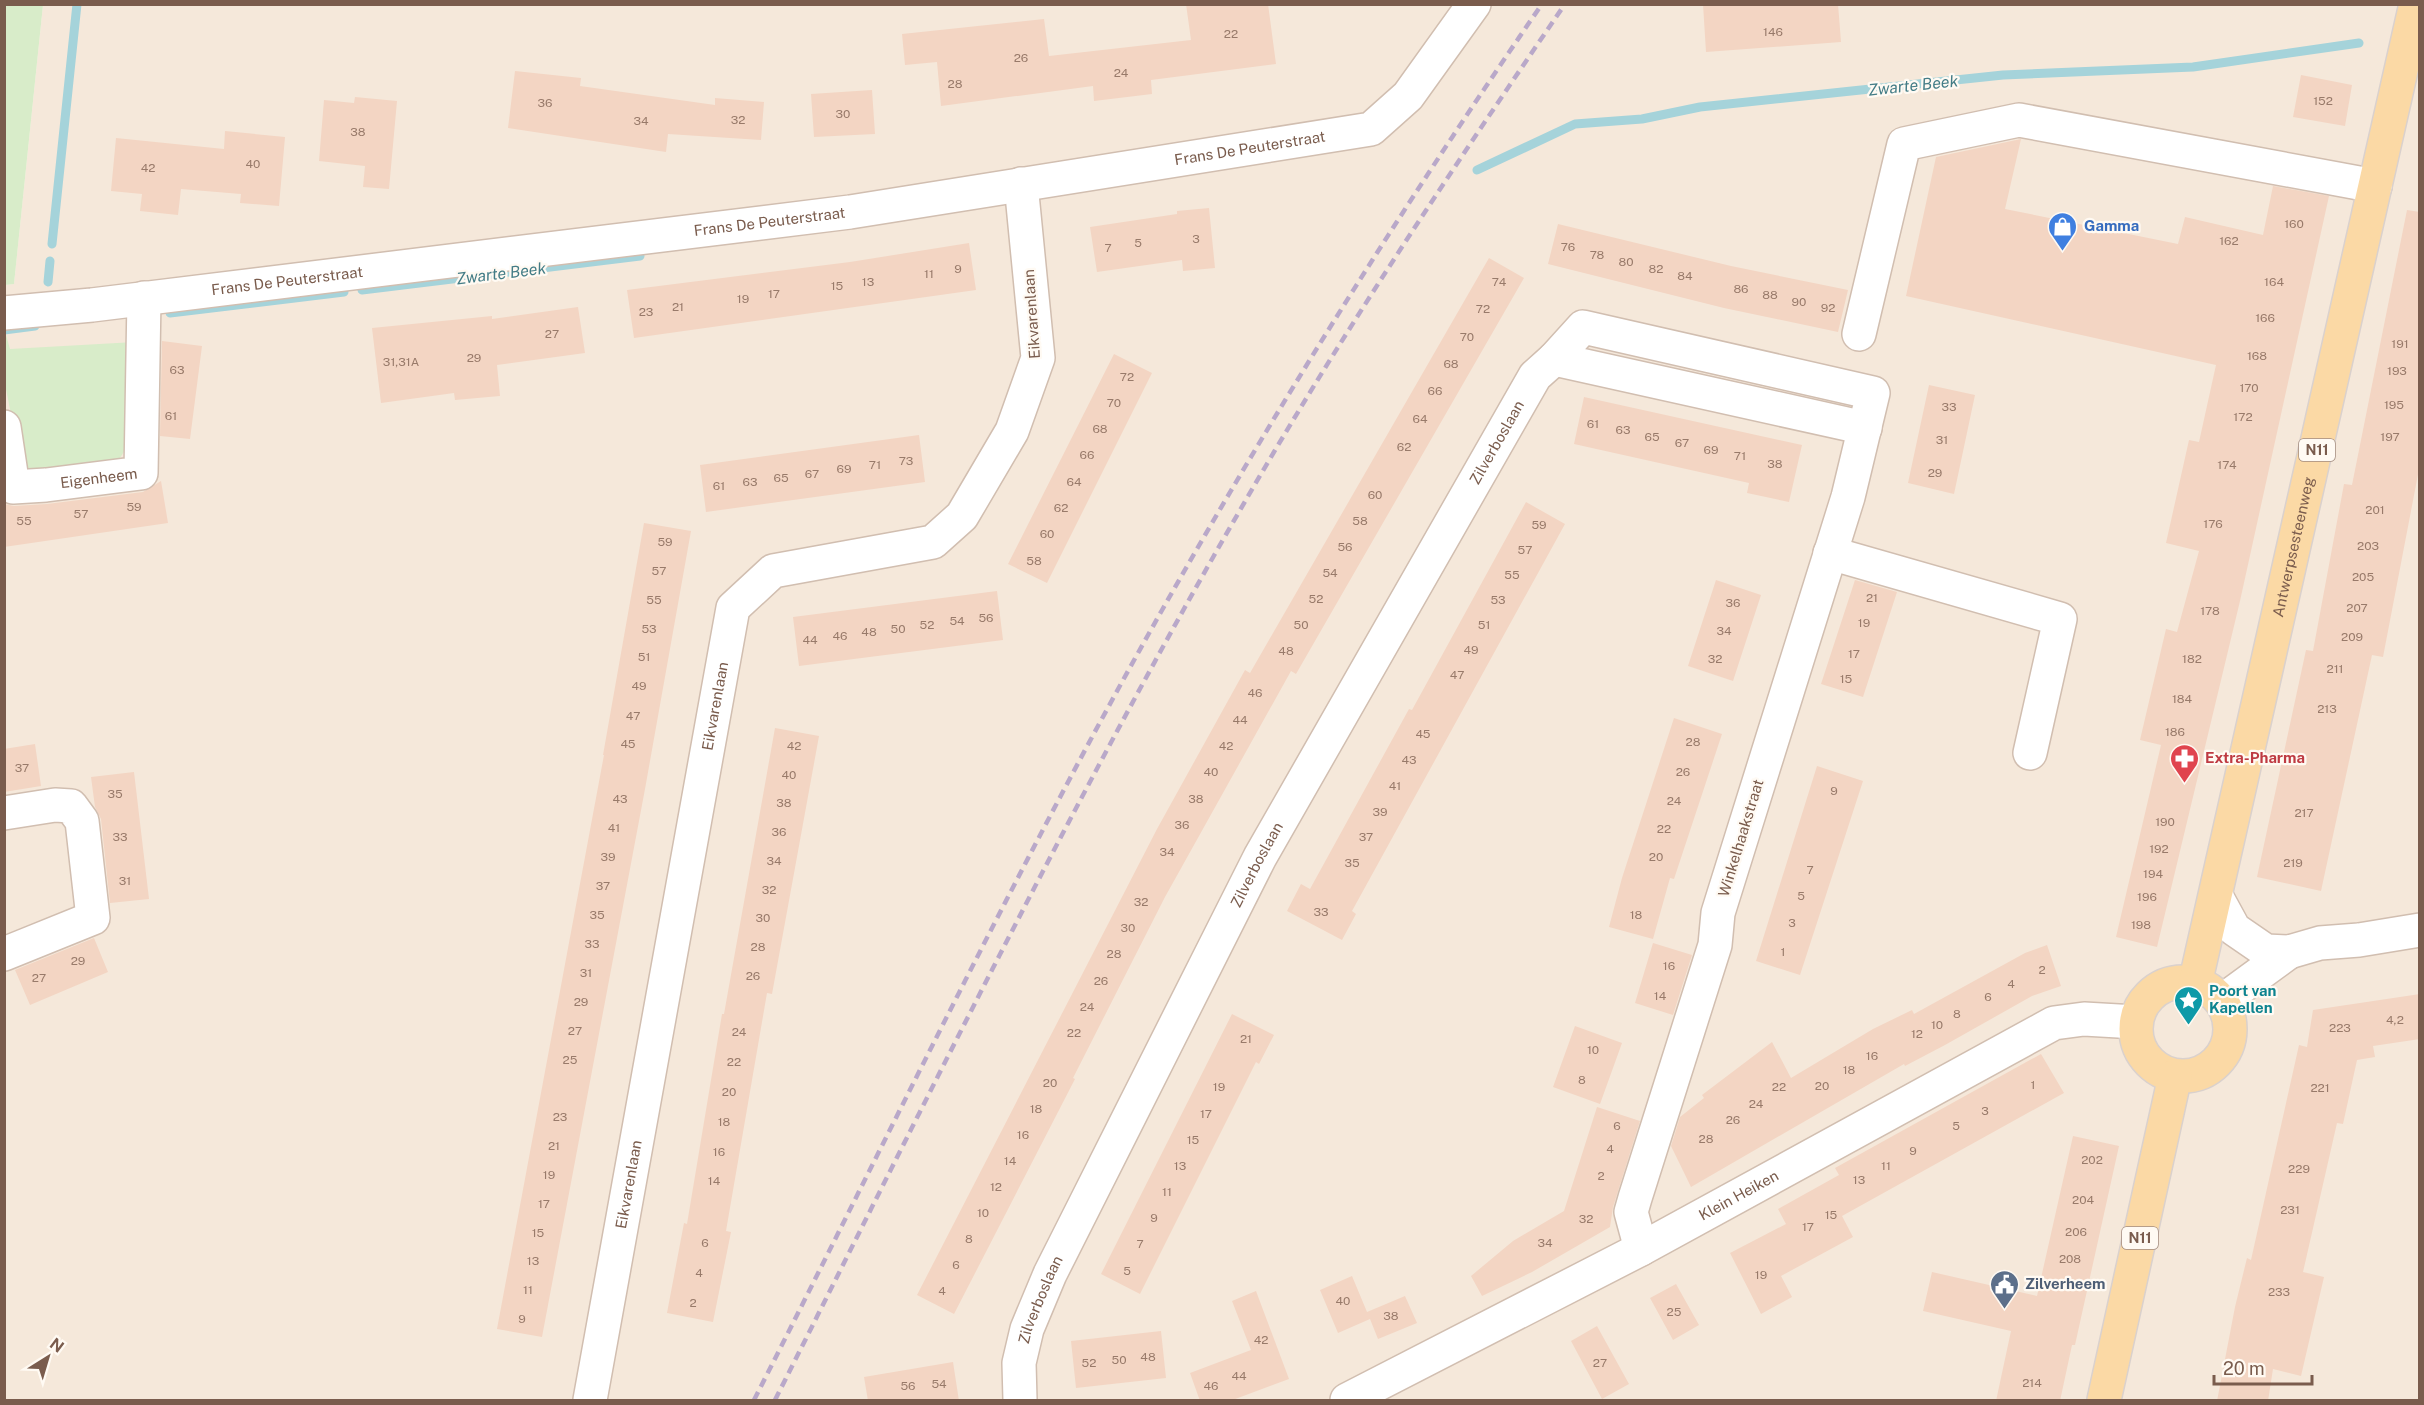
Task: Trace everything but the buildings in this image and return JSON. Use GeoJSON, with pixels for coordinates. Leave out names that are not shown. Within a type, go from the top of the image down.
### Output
{"type":"FeatureCollection","features":[{"type":"Feature","properties":{"kind":"main road","name":"Antwerpsesteenweg"},"geometry":{"type":"LineString","coordinates":[[2208,992],[2216,896],[2416,4]]}},
{"type":"Feature","properties":{"kind":"main road"},"geometry":{"type":"LineString","coordinates":[[2175,1076],[2161,1071],[2150,1063],[2141,1051],[2136,1022],[2142,1007],[2151,995],[2164,986],[2180,982],[2208,992]]}},
{"type":"Feature","properties":{"kind":"main road","name":"N11"},"geometry":{"type":"LineString","coordinates":[[2104,1401],[2175,1076],[2203,1073],[2215,1065],[2224,1054],[2229,1041],[2228,1014],[2208,992]]}},
{"type":"Feature","properties":{"kind":"street","name":"Frans De Peuterstraat"},"geometry":{"type":"LineString","coordinates":[[4,313],[850,212],[1371,129],[1408,96],[1474,4]]}},
{"type":"Feature","properties":{"kind":"street"},"geometry":{"type":"LineString","coordinates":[[1859,334],[1904,144],[2019,120],[2375,186]]}},
{"type":"Feature","properties":{"kind":"street","name":"Eikvarenlaan"},"geometry":{"type":"LineString","coordinates":[[590,1401],[733,608],[773,571],[933,542],[962,516],[1012,431],[1038,358],[1021,184]]}},
{"type":"Feature","properties":{"kind":"street","name":"Eigenheem"},"geometry":{"type":"LineString","coordinates":[[4,427],[13,487],[141,473],[144,298]]}},
{"type":"Feature","properties":{"kind":"street","name":"Zilverboslaan"},"geometry":{"type":"LineString","coordinates":[[1020,1401],[1019,1363],[1027,1329],[1050,1274],[1260,857],[1535,376],[1554,359],[1865,428]]}},
{"type":"Feature","properties":{"kind":"street","name":"Winkelhaakstraat"},"geometry":{"type":"LineString","coordinates":[[1641,1249],[1631,1212],[1715,945],[1718,913],[1848,497],[1865,428]]}},
{"type":"Feature","properties":{"kind":"street"},"geometry":{"type":"LineString","coordinates":[[1830,553],[2060,619],[2030,753]]}},
{"type":"Feature","properties":{"kind":"street"},"geometry":{"type":"LineString","coordinates":[[4,813],[55,805],[71,806],[82,821],[93,918],[4,954]]}},
{"type":"Feature","properties":{"kind":"street"},"geometry":{"type":"LineString","coordinates":[[2216,896],[2234,929],[2242,936],[2266,951],[2289,952]]}},
{"type":"Feature","properties":{"kind":"street"},"geometry":{"type":"LineString","coordinates":[[2208,992],[2289,952],[2320,943],[2359,940],[2420,930]]}},
{"type":"Feature","properties":{"kind":"street","name":"Klein Heiken"},"geometry":{"type":"LineString","coordinates":[[1347,1401],[1641,1249],[2054,1023],[2084,1019],[2136,1022]]}},
{"type":"Feature","properties":{"kind":"shaded area"},"geometry":{"type":"Polygon","coordinates":[[[43,5],[2419,5],[2419,1400],[5,1400],[4,285],[14,284],[43,5]]]}},
{"type":"Feature","properties":{"kind":"green space"},"geometry":{"type":"Polygon","coordinates":[[[5,4],[43,5],[14,284],[5,285],[5,4]]]}},
{"type":"Feature","properties":{"kind":"green space"},"geometry":{"type":"Polygon","coordinates":[[[4,328],[10,349],[135,342],[133,434],[122,455],[113,466],[33,475],[20,459],[5,384],[4,328]]]}},
{"type":"Feature","properties":{"kind":"waterway"},"geometry":{"type":"LineString","coordinates":[[52,244],[77,4]]}},
{"type":"Feature","properties":{"kind":"waterway","name":"Zwarte Beek"},"geometry":{"type":"LineString","coordinates":[[1477,170],[1575,124],[1642,119],[1700,107],[2003,75],[2193,67],[2359,43]]}},
{"type":"Feature","properties":{"kind":"waterway","name":"Zwarte Beek"},"geometry":{"type":"LineString","coordinates":[[362,290],[640,256]]}},
{"type":"Feature","properties":{"kind":"waterway"},"geometry":{"type":"LineString","coordinates":[[48,282],[50,261]]}},
{"type":"Feature","properties":{"kind":"waterway","name":"Zwarte Beek"},"geometry":{"type":"LineString","coordinates":[[170,313],[344,292]]}},
{"type":"Feature","properties":{"kind":"waterway","name":"Zwarte Beek"},"geometry":{"type":"LineString","coordinates":[[4,330],[35,326]]}},
{"type":"Feature","properties":{"kind":"railway"},"geometry":{"type":"LineString","coordinates":[[754,1400],[1005,903],[1143,644],[1306,366],[1422,183],[1542,4]]}},
{"type":"Feature","properties":{"kind":"railway"},"geometry":{"type":"LineString","coordinates":[[775,1400],[1008,939],[1190,598],[1290,424],[1328,363],[1444,182],[1565,4]]}},
{"type":"Feature","properties":{"kind":"place","name":"Gamma"},"geometry":{"type":"Point","coordinates":[2063,252]}},
{"type":"Feature","properties":{"kind":"place","name":"Extra-Pharma"},"geometry":{"type":"Point","coordinates":[2184,784]}},
{"type":"Feature","properties":{"kind":"place","name":"Poort van Kapellen"},"geometry":{"type":"Point","coordinates":[2188,1026]}},
{"type":"Feature","properties":{"kind":"place","name":"Zilverheem"},"geometry":{"type":"Point","coordinates":[2004,1310]}}]}
